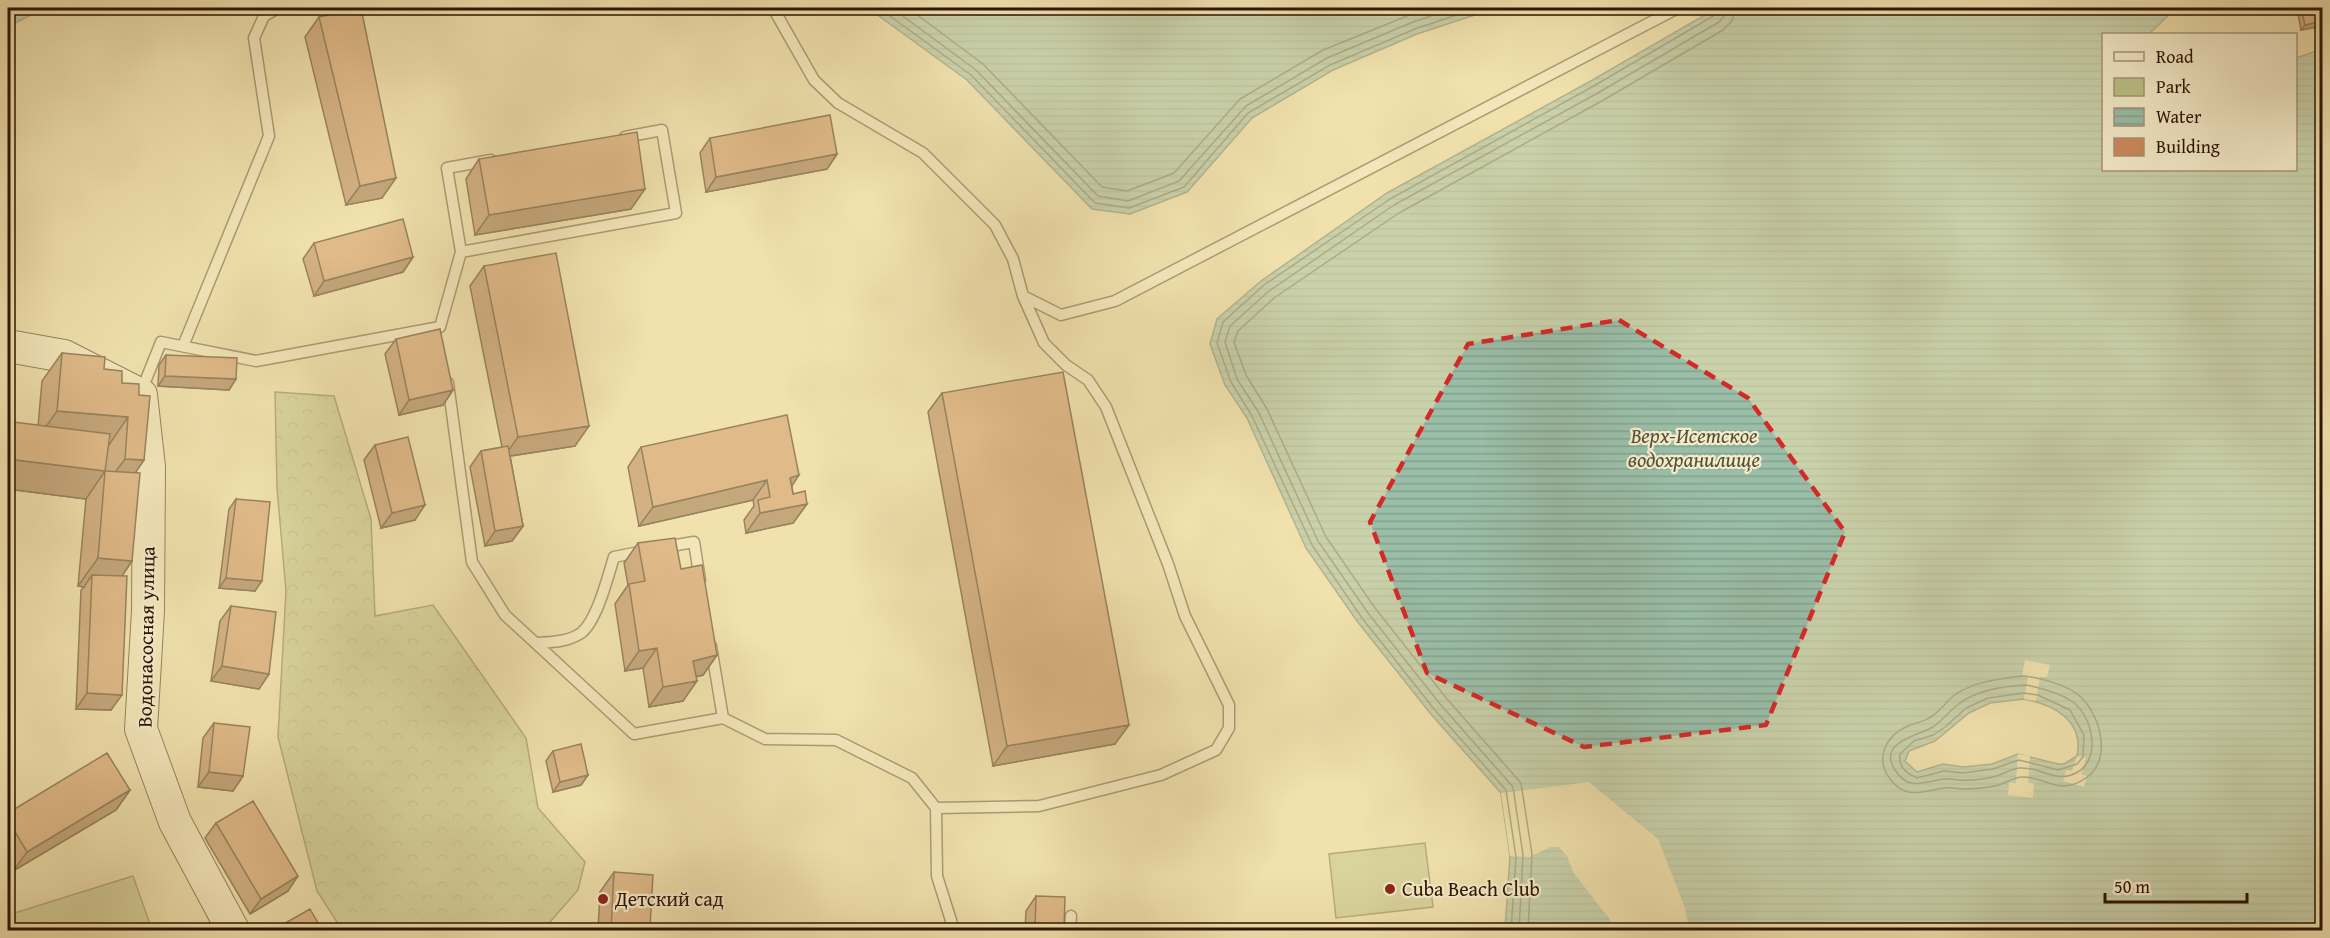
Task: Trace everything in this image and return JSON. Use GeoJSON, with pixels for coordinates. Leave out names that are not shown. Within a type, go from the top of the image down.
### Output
{"type":"FeatureCollection","features":[{"type":"Feature","properties":{"kind":"street"},"geometry":{"type":"LineString","coordinates":[[8,346],[64,356],[141,395]]}},
{"type":"Feature","properties":{"kind":"street","name":"Водонасосная улица"},"geometry":{"type":"LineString","coordinates":[[141,395],[149,467],[148,610],[141,729],[175,822],[233,930]]}},
{"type":"Feature","properties":{"kind":"lane"},"geometry":{"type":"LineString","coordinates":[[183,346],[268,136],[254,38],[264,16],[278,8]]}},
{"type":"Feature","properties":{"kind":"lane"},"geometry":{"type":"LineString","coordinates":[[773,8],[814,80],[838,103],[923,153],[994,225],[1013,259],[1023,296],[1044,344],[1066,365],[1088,380],[1106,407],[1185,616],[1229,705],[1229,728],[1216,750],[1161,775],[1039,806],[936,808]]}},
{"type":"Feature","properties":{"kind":"lane"},"geometry":{"type":"LineString","coordinates":[[1023,296],[1061,315],[1115,301],[1678,8]]}},
{"type":"Feature","properties":{"kind":"lane"},"geometry":{"type":"LineString","coordinates":[[461,252],[676,213],[662,130],[616,138]]}},
{"type":"Feature","properties":{"kind":"lane"},"geometry":{"type":"LineString","coordinates":[[441,338],[440,327],[461,252],[447,168],[503,158]]}},
{"type":"Feature","properties":{"kind":"lane"},"geometry":{"type":"LineString","coordinates":[[141,395],[147,374],[161,342],[256,361],[440,327]]}},
{"type":"Feature","properties":{"kind":"lane"},"geometry":{"type":"LineString","coordinates":[[446,374],[472,562],[505,615],[634,734],[723,718],[765,740],[836,740],[912,778],[936,808],[938,876],[954,930]]}},
{"type":"Feature","properties":{"kind":"lane"},"geometry":{"type":"LineString","coordinates":[[536,643],[560,641],[582,632],[602,599],[614,557],[694,542],[702,589]]}},
{"type":"Feature","properties":{"kind":"lane"},"geometry":{"type":"LineString","coordinates":[[709,636],[723,718]]}},
{"type":"Feature","properties":{"kind":"lane"},"geometry":{"type":"LineString","coordinates":[[1070,930],[1071,916]]}},
{"type":"Feature","properties":{"kind":"highlighted area"},"geometry":{"type":"Polygon","coordinates":[[[1619,320],[1748,398],[1845,532],[1766,725],[1584,747],[1427,673],[1370,522],[1468,344],[1619,320]]]}},
{"type":"Feature","properties":{"kind":"green space"},"geometry":{"type":"Polygon","coordinates":[[[275,392],[334,396],[371,519],[375,616],[433,605],[526,738],[538,808],[585,862],[578,890],[543,930],[342,930],[317,891],[278,737],[286,591],[277,488],[275,392]]]}},
{"type":"Feature","properties":{"kind":"green space"},"geometry":{"type":"Polygon","coordinates":[[[1425,843],[1433,907],[1336,918],[1329,854],[1425,843]]]}},
{"type":"Feature","properties":{"kind":"green space"},"geometry":{"type":"Polygon","coordinates":[[[133,876],[152,930],[8,930],[8,915],[133,876]]]}},
{"type":"Feature","properties":{"kind":"water"},"geometry":{"type":"Polygon","coordinates":[[[8,8],[44,8],[8,27],[8,8]]]}},
{"type":"Feature","properties":{"kind":"water"},"geometry":{"type":"Polygon","coordinates":[[[868,8],[1496,8],[1417,34],[1333,70],[1252,118],[1187,192],[1130,214],[1092,209],[967,80],[868,8]]]}},
{"type":"Feature","properties":{"kind":"water","name":"Верх-Исетское водохранилище"},"geometry":{"type":"Polygon","coordinates":[[[1717,8],[2176,8],[2150,33],[2102,33],[2102,171],[2297,171],[2297,58],[2322,49],[2322,930],[1505,930],[1510,856],[1501,793],[1430,713],[1357,621],[1306,548],[1247,418],[1225,385],[1210,344],[1217,319],[1261,281],[1387,193],[1589,82],[1717,8]],[[2024,699],[1990,703],[1969,713],[1935,741],[1909,751],[1905,761],[1917,772],[1943,764],[1963,767],[1992,764],[2018,754],[2064,764],[2077,756],[2076,733],[2064,716],[2046,705],[2024,699]]]}},
{"type":"Feature","properties":{"kind":"pier"},"geometry":{"type":"Polygon","coordinates":[[[2025,660],[2050,665],[2047,677],[2040,677],[2036,701],[2024,699],[2028,676],[2022,675],[2025,660]]]}},
{"type":"Feature","properties":{"kind":"pier"},"geometry":{"type":"Polygon","coordinates":[[[2018,754],[2030,756],[2028,782],[2034,784],[2033,798],[2008,795],[2009,783],[2016,783],[2018,754]]]}},
{"type":"Feature","properties":{"kind":"pier"},"geometry":{"type":"Polygon","coordinates":[[[2077,756],[2086,758],[2081,774],[2087,776],[2084,787],[2063,781],[2066,770],[2072,771],[2077,756]]]}},
{"type":"Feature","properties":{"kind":"pier"},"geometry":{"type":"Polygon","coordinates":[[[1589,782],[1658,839],[1685,908],[1689,930],[1618,930],[1573,872],[1567,856],[1559,847],[1551,847],[1529,857],[1510,856],[1501,793],[1589,782]]]}},
{"type":"Feature","properties":{"kind":"building"},"geometry":{"type":"Polygon","coordinates":[[[361,8],[396,178],[360,186],[319,17],[361,8]]]}},
{"type":"Feature","properties":{"kind":"building"},"geometry":{"type":"Polygon","coordinates":[[[2301,8],[2322,8],[2322,21],[2305,25],[2301,8]]]}},
{"type":"Feature","properties":{"kind":"building"},"geometry":{"type":"Polygon","coordinates":[[[830,115],[837,154],[716,177],[710,138],[830,115]]]}},
{"type":"Feature","properties":{"kind":"building"},"geometry":{"type":"Polygon","coordinates":[[[637,132],[645,189],[489,215],[479,159],[637,132]]]}},
{"type":"Feature","properties":{"kind":"building"},"geometry":{"type":"Polygon","coordinates":[[[403,219],[413,257],[324,281],[314,243],[403,219]]]}},
{"type":"Feature","properties":{"kind":"building"},"geometry":{"type":"Polygon","coordinates":[[[556,253],[589,426],[518,437],[484,266],[556,253]]]}},
{"type":"Feature","properties":{"kind":"building"},"geometry":{"type":"Polygon","coordinates":[[[440,329],[453,390],[409,400],[396,339],[440,329]]]}},
{"type":"Feature","properties":{"kind":"building"},"geometry":{"type":"Polygon","coordinates":[[[62,353],[105,357],[104,369],[122,371],[122,383],[139,384],[139,395],[150,396],[144,460],[125,459],[128,417],[57,411],[62,353]]]}},
{"type":"Feature","properties":{"kind":"building"},"geometry":{"type":"Polygon","coordinates":[[[166,355],[237,358],[236,379],[165,376],[166,355]]]}},
{"type":"Feature","properties":{"kind":"building"},"geometry":{"type":"Polygon","coordinates":[[[1063,372],[1129,725],[1007,746],[942,393],[1063,372]]]}},
{"type":"Feature","properties":{"kind":"building"},"geometry":{"type":"Polygon","coordinates":[[[787,415],[799,475],[790,478],[793,494],[805,491],[807,504],[760,513],[758,500],[770,497],[767,480],[653,507],[641,447],[787,415]]]}},
{"type":"Feature","properties":{"kind":"building"},"geometry":{"type":"Polygon","coordinates":[[[13,422],[110,434],[105,471],[8,459],[13,422]]]}},
{"type":"Feature","properties":{"kind":"building"},"geometry":{"type":"Polygon","coordinates":[[[408,437],[425,505],[392,513],[375,445],[408,437]]]}},
{"type":"Feature","properties":{"kind":"building"},"geometry":{"type":"Polygon","coordinates":[[[508,446],[523,526],[495,531],[481,451],[508,446]]]}},
{"type":"Feature","properties":{"kind":"building"},"geometry":{"type":"Polygon","coordinates":[[[105,471],[140,473],[132,561],[98,558],[105,471]]]}},
{"type":"Feature","properties":{"kind":"building"},"geometry":{"type":"Polygon","coordinates":[[[236,499],[270,502],[262,581],[226,578],[236,499]]]}},
{"type":"Feature","properties":{"kind":"building"},"geometry":{"type":"Polygon","coordinates":[[[675,538],[681,569],[702,565],[717,655],[693,661],[697,681],[663,687],[657,648],[639,651],[629,584],[645,581],[638,543],[675,538]]]}},
{"type":"Feature","properties":{"kind":"building"},"geometry":{"type":"Polygon","coordinates":[[[92,575],[127,576],[122,695],[87,693],[92,575]]]}},
{"type":"Feature","properties":{"kind":"building"},"geometry":{"type":"Polygon","coordinates":[[[231,606],[276,612],[269,674],[222,666],[231,606]]]}},
{"type":"Feature","properties":{"kind":"building"},"geometry":{"type":"Polygon","coordinates":[[[214,723],[250,727],[243,776],[209,772],[214,723]]]}},
{"type":"Feature","properties":{"kind":"building"},"geometry":{"type":"Polygon","coordinates":[[[581,744],[588,775],[560,782],[553,751],[581,744]]]}},
{"type":"Feature","properties":{"kind":"building"},"geometry":{"type":"Polygon","coordinates":[[[107,753],[130,790],[27,852],[8,820],[8,813],[107,753]]]}},
{"type":"Feature","properties":{"kind":"building"},"geometry":{"type":"Polygon","coordinates":[[[253,801],[298,876],[261,899],[216,823],[253,801]]]}},
{"type":"Feature","properties":{"kind":"building"},"geometry":{"type":"Polygon","coordinates":[[[614,872],[653,875],[650,927],[659,927],[659,930],[611,930],[614,872]]]}},
{"type":"Feature","properties":{"kind":"building"},"geometry":{"type":"Polygon","coordinates":[[[1036,896],[1065,897],[1064,930],[1035,930],[1036,896]]]}},
{"type":"Feature","properties":{"kind":"building"},"geometry":{"type":"Polygon","coordinates":[[[310,909],[322,930],[275,929],[310,909]]]}},
{"type":"Feature","properties":{"kind":"building"},"geometry":{"type":"Polygon","coordinates":[[[1289,927],[1290,930],[1255,930],[1289,927]]]}},
{"type":"Feature","properties":{"kind":"place","name":"Cuba Beach Club"},"geometry":{"type":"Point","coordinates":[1390,889]}},
{"type":"Feature","properties":{"kind":"place","name":"Детский сад"},"geometry":{"type":"Point","coordinates":[603,899]}}]}
